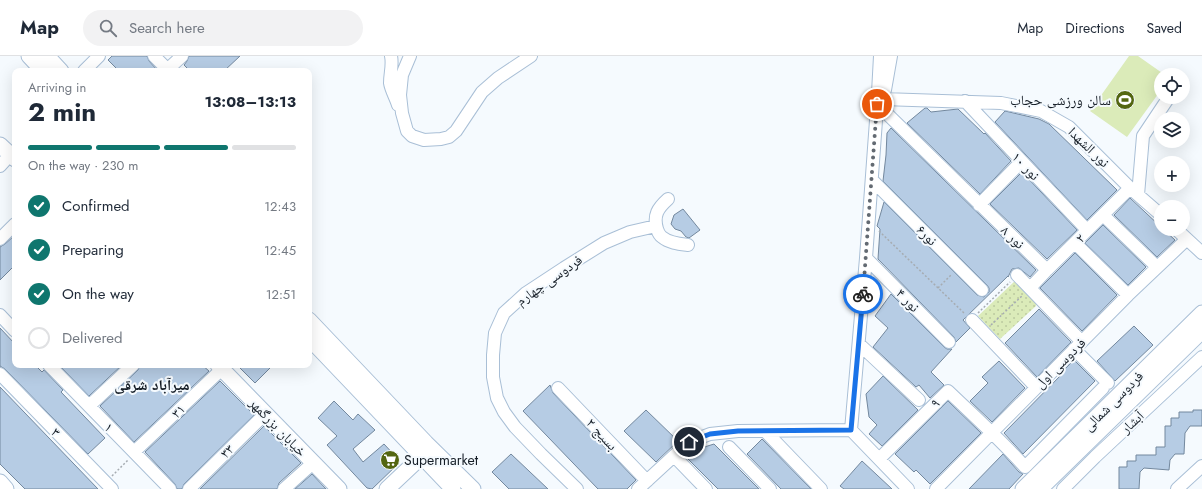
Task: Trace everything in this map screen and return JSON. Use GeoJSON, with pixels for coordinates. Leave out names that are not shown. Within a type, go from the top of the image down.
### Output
{"type":"FeatureCollection","features":[{"type":"Feature","properties":{"kind":"main road"},"geometry":{"type":"LineString","coordinates":[[29,56],[40,68]]}},
{"type":"Feature","properties":{"kind":"main road"},"geometry":{"type":"LineString","coordinates":[[47,56],[58,68]]}},
{"type":"Feature","properties":{"kind":"main road","name":"فردوسی شمالی"},"geometry":{"type":"LineString","coordinates":[[1023,489],[1202,313]]}},
{"type":"Feature","properties":{"kind":"main road"},"geometry":{"type":"LineString","coordinates":[[312,323],[472,489]]}},
{"type":"Feature","properties":{"kind":"main road","name":"فردوسی شمالی"},"geometry":{"type":"LineString","coordinates":[[1040,489],[1202,331]]}},
{"type":"Feature","properties":{"kind":"main road"},"geometry":{"type":"LineString","coordinates":[[312,341],[453,489]]}},
{"type":"Feature","properties":{"kind":"main road","name":"خیابان بزرگمهر"},"geometry":{"type":"LineString","coordinates":[[221,368],[339,489]]}},
{"type":"Feature","properties":{"kind":"main road"},"geometry":{"type":"LineString","coordinates":[[387,489],[422,456]]}},
{"type":"Feature","properties":{"kind":"main road"},"geometry":{"type":"LineString","coordinates":[[0,482],[6,489]]}},
{"type":"Feature","properties":{"kind":"street"},"geometry":{"type":"LineString","coordinates":[[154,56],[165,68]]}},
{"type":"Feature","properties":{"kind":"street"},"geometry":{"type":"LineString","coordinates":[[169,68],[182,56]]}},
{"type":"Feature","properties":{"kind":"street"},"geometry":{"type":"LineString","coordinates":[[391,56],[392,63],[390,84],[407,131],[412,136],[424,140],[449,137],[456,131],[482,92],[498,78],[531,56]]}},
{"type":"Feature","properties":{"kind":"street"},"geometry":{"type":"LineString","coordinates":[[402,114],[400,95],[402,75],[410,56]]}},
{"type":"Feature","properties":{"kind":"street"},"geometry":{"type":"LineString","coordinates":[[851,430],[880,102],[880,56]]}},
{"type":"Feature","properties":{"kind":"street"},"geometry":{"type":"LineString","coordinates":[[880,102],[890,56]]}},
{"type":"Feature","properties":{"kind":"street"},"geometry":{"type":"LineString","coordinates":[[89,68],[98,63]]}},
{"type":"Feature","properties":{"kind":"street","name":"نور الشهدا"},"geometry":{"type":"LineString","coordinates":[[880,102],[965,101],[1001,103],[1041,111],[1069,127],[1154,209]]}},
{"type":"Feature","properties":{"kind":"street","name":"نور ۱۰"},"geometry":{"type":"LineString","coordinates":[[965,101],[1021,162],[1088,230]]}},
{"type":"Feature","properties":{"kind":"street","name":"نور ۸"},"geometry":{"type":"LineString","coordinates":[[880,102],[979,205],[1046,270]]}},
{"type":"Feature","properties":{"kind":"street"},"geometry":{"type":"LineString","coordinates":[[1134,191],[1143,136],[1164,104]]}},
{"type":"Feature","properties":{"kind":"street"},"geometry":{"type":"LineString","coordinates":[[979,205],[1021,162]]}},
{"type":"Feature","properties":{"kind":"street","name":"نور۶"},"geometry":{"type":"LineString","coordinates":[[872,180],[982,290]]}},
{"type":"Feature","properties":{"kind":"street","name":"۲"},"geometry":{"type":"LineString","coordinates":[[1030,288],[1046,270],[1103,215],[1134,191]]}},
{"type":"Feature","properties":{"kind":"street"},"geometry":{"type":"LineString","coordinates":[[668,199],[660,206],[656,214],[656,226],[661,236],[667,240],[676,244],[688,245]]}},
{"type":"Feature","properties":{"kind":"street"},"geometry":{"type":"LineString","coordinates":[[1103,215],[1157,267]]}},
{"type":"Feature","properties":{"kind":"street","name":"فردوسی چهارم"},"geometry":{"type":"LineString","coordinates":[[578,489],[536,449],[515,427],[504,412],[497,398],[493,377],[495,333],[504,313],[526,294],[564,268],[604,243],[630,232],[656,226]]}},
{"type":"Feature","properties":{"kind":"street"},"geometry":{"type":"LineString","coordinates":[[0,239],[12,227]]}},
{"type":"Feature","properties":{"kind":"street"},"geometry":{"type":"LineString","coordinates":[[1184,236],[1202,253]]}},
{"type":"Feature","properties":{"kind":"street","name":"فردوسی اول"},"geometry":{"type":"LineString","coordinates":[[936,489],[992,434],[1077,345],[1187,239]]}},
{"type":"Feature","properties":{"kind":"street"},"geometry":{"type":"LineString","coordinates":[[1075,243],[1128,295]]}},
{"type":"Feature","properties":{"kind":"street","name":"نور ۴"},"geometry":{"type":"LineString","coordinates":[[866,258],[949,342]]}},
{"type":"Feature","properties":{"kind":"street"},"geometry":{"type":"LineString","coordinates":[[992,434],[1009,448],[1025,467],[1106,385],[1077,345],[1030,288],[1017,275]]}},
{"type":"Feature","properties":{"kind":"street"},"geometry":{"type":"LineString","coordinates":[[972,320],[1036,387]]}},
{"type":"Feature","properties":{"kind":"street"},"geometry":{"type":"LineString","coordinates":[[859,344],[919,400]]}},
{"type":"Feature","properties":{"kind":"street","name":"آبشار"},"geometry":{"type":"LineString","coordinates":[[1063,489],[1202,357]]}},
{"type":"Feature","properties":{"kind":"street","name":"۱"},"geometry":{"type":"LineString","coordinates":[[51,368],[170,489]]}},
{"type":"Feature","properties":{"kind":"street"},"geometry":{"type":"LineString","coordinates":[[88,406],[130,368]]}},
{"type":"Feature","properties":{"kind":"street","name":"۳۱"},"geometry":{"type":"LineString","coordinates":[[134,452],[219,368]]}},
{"type":"Feature","properties":{"kind":"street","name":"۳"},"geometry":{"type":"LineString","coordinates":[[0,374],[106,487]]}},
{"type":"Feature","properties":{"kind":"street","name":"بسیج ۲"},"geometry":{"type":"LineString","coordinates":[[558,388],[642,485]]}},
{"type":"Feature","properties":{"kind":"street","name":"۹"},"geometry":{"type":"LineString","coordinates":[[879,459],[948,391],[992,434]]}},
{"type":"Feature","properties":{"kind":"street","name":"۳۳"},"geometry":{"type":"LineString","coordinates":[[189,489],[265,414]]}},
{"type":"Feature","properties":{"kind":"street"},"geometry":{"type":"LineString","coordinates":[[642,485],[689,442],[710,434],[738,431],[766,432],[851,430],[905,488]]}},
{"type":"Feature","properties":{"kind":"street"},"geometry":{"type":"LineString","coordinates":[[766,432],[821,489]]}},
{"type":"Feature","properties":{"kind":"street"},"geometry":{"type":"LineString","coordinates":[[730,447],[770,489]]}},
{"type":"Feature","properties":{"kind":"street"},"geometry":{"type":"LineString","coordinates":[[674,456],[706,489]]}},
{"type":"Feature","properties":{"kind":"street"},"geometry":{"type":"LineString","coordinates":[[284,489],[313,463]]}},
{"type":"Feature","properties":{"kind":"street"},"geometry":{"type":"LineString","coordinates":[[1177,489],[1202,466]]}},
{"type":"Feature","properties":{"kind":"path"},"geometry":{"type":"LineString","coordinates":[[869,221],[972,320],[1017,275]]}},
{"type":"Feature","properties":{"kind":"path"},"geometry":{"type":"LineString","coordinates":[[938,288],[959,267]]}},
{"type":"Feature","properties":{"kind":"path"},"geometry":{"type":"LineString","coordinates":[[983,332],[1030,288]]}},
{"type":"Feature","properties":{"kind":"path"},"geometry":{"type":"LineString","coordinates":[[106,487],[134,452]]}},
{"type":"Feature","properties":{"kind":"green space","name":"سالن ورزشی حجاب"},"geometry":{"type":"Polygon","coordinates":[[[1129,56],[1138,56],[1155,68],[1154,100],[1127,137],[1090,111],[1129,56]]]}},
{"type":"Feature","properties":{"kind":"green space"},"geometry":{"type":"Polygon","coordinates":[[[1017,279],[1037,299],[1036,306],[1000,339],[978,316],[1017,279]]]}},
{"type":"Feature","properties":{"kind":"building"},"geometry":{"type":"Polygon","coordinates":[[[112,56],[147,56],[155,68],[116,68],[108,60],[112,56]]]}},
{"type":"Feature","properties":{"kind":"building"},"geometry":{"type":"Polygon","coordinates":[[[189,56],[240,56],[227,68],[187,68],[184,65],[189,56]]]}},
{"type":"Feature","properties":{"kind":"building"},"geometry":{"type":"Polygon","coordinates":[[[925,108],[931,112],[958,109],[984,134],[985,133],[1011,161],[980,194],[907,123],[925,108]]]}},
{"type":"Feature","properties":{"kind":"building"},"geometry":{"type":"Polygon","coordinates":[[[1005,111],[1039,119],[1049,124],[1117,190],[1087,220],[995,122],[1005,111]]]}},
{"type":"Feature","properties":{"kind":"building"},"geometry":{"type":"Polygon","coordinates":[[[891,128],[1036,270],[1030,277],[1019,268],[1012,269],[1008,277],[963,320],[970,328],[956,342],[954,337],[878,259],[880,229],[877,226],[884,202],[977,295],[984,297],[989,292],[987,285],[883,181],[887,133],[891,128]]]}},
{"type":"Feature","properties":{"kind":"building"},"geometry":{"type":"Polygon","coordinates":[[[1022,172],[1077,230],[1047,259],[990,204],[1022,172]]]}},
{"type":"Feature","properties":{"kind":"building"},"geometry":{"type":"Polygon","coordinates":[[[1130,198],[1154,220],[1154,236],[1171,236],[1175,240],[1157,257],[1114,215],[1130,198]]]}},
{"type":"Feature","properties":{"kind":"building"},"geometry":{"type":"Polygon","coordinates":[[[683,209],[700,230],[689,238],[686,237],[681,231],[675,229],[671,224],[674,215],[683,209]]]}},
{"type":"Feature","properties":{"kind":"building"},"geometry":{"type":"Polygon","coordinates":[[[1103,225],[1146,267],[1128,285],[1085,243],[1103,225]]]}},
{"type":"Feature","properties":{"kind":"building"},"geometry":{"type":"Polygon","coordinates":[[[12,238],[12,268],[0,280],[0,247],[12,238]]]}},
{"type":"Feature","properties":{"kind":"building"},"geometry":{"type":"Polygon","coordinates":[[[1075,253],[1117,295],[1082,331],[1040,288],[1075,253]]]}},
{"type":"Feature","properties":{"kind":"building"},"geometry":{"type":"Polygon","coordinates":[[[891,294],[944,347],[947,349],[952,349],[931,372],[944,385],[930,398],[919,385],[916,387],[873,347],[888,328],[875,316],[891,294]]]}},
{"type":"Feature","properties":{"kind":"building"},"geometry":{"type":"Polygon","coordinates":[[[1039,309],[1071,342],[1037,377],[1005,343],[1039,309]]]}},
{"type":"Feature","properties":{"kind":"building"},"geometry":{"type":"Polygon","coordinates":[[[1134,326],[1153,345],[1115,381],[1097,361],[1134,326]]]}},
{"type":"Feature","properties":{"kind":"building"},"geometry":{"type":"Polygon","coordinates":[[[0,328],[12,341],[12,368],[38,368],[42,372],[44,370],[63,390],[61,392],[105,438],[88,454],[5,369],[0,366],[0,328]]]}},
{"type":"Feature","properties":{"kind":"building"},"geometry":{"type":"Polygon","coordinates":[[[1074,360],[1095,381],[1023,454],[1004,433],[1074,360]]]}},
{"type":"Feature","properties":{"kind":"building"},"geometry":{"type":"Polygon","coordinates":[[[999,361],[1025,388],[992,422],[970,401],[988,383],[982,377],[999,361]]]}},
{"type":"Feature","properties":{"kind":"building"},"geometry":{"type":"Polygon","coordinates":[[[62,368],[119,368],[89,396],[62,368]]]}},
{"type":"Feature","properties":{"kind":"building"},"geometry":{"type":"Polygon","coordinates":[[[139,368],[206,368],[209,371],[134,442],[100,406],[139,368]]]}},
{"type":"Feature","properties":{"kind":"building"},"geometry":{"type":"Polygon","coordinates":[[[240,368],[270,368],[255,383],[240,368]]]}},
{"type":"Feature","properties":{"kind":"building"},"geometry":{"type":"Polygon","coordinates":[[[883,376],[918,410],[882,446],[869,434],[877,425],[869,417],[866,394],[883,376]]]}},
{"type":"Feature","properties":{"kind":"building"},"geometry":{"type":"Polygon","coordinates":[[[220,381],[254,415],[184,484],[182,489],[177,489],[175,484],[145,452],[220,381]]]}},
{"type":"Feature","properties":{"kind":"building"},"geometry":{"type":"Polygon","coordinates":[[[550,385],[553,393],[636,480],[627,489],[598,489],[523,411],[550,385]]]}},
{"type":"Feature","properties":{"kind":"building"},"geometry":{"type":"Polygon","coordinates":[[[0,387],[98,489],[25,489],[0,464],[0,387]]]}},
{"type":"Feature","properties":{"kind":"building"},"geometry":{"type":"Polygon","coordinates":[[[334,401],[353,420],[358,414],[375,430],[353,449],[363,462],[384,444],[398,459],[398,464],[372,489],[367,488],[327,445],[337,436],[318,418],[334,401]]]}},
{"type":"Feature","properties":{"kind":"building"},"geometry":{"type":"Polygon","coordinates":[[[948,401],[981,433],[930,484],[916,470],[914,472],[895,454],[948,401]]]}},
{"type":"Feature","properties":{"kind":"building"},"geometry":{"type":"Polygon","coordinates":[[[646,410],[678,441],[656,462],[624,431],[646,410]]]}},
{"type":"Feature","properties":{"kind":"building"},"geometry":{"type":"Polygon","coordinates":[[[1193,410],[1202,410],[1202,426],[1190,426],[1185,433],[1184,454],[1175,454],[1170,460],[1169,470],[1144,468],[1140,472],[1139,489],[1119,489],[1119,467],[1127,467],[1127,461],[1136,461],[1136,455],[1156,455],[1156,447],[1165,447],[1165,426],[1171,426],[1171,418],[1179,418],[1179,412],[1193,412],[1193,410]]]}},
{"type":"Feature","properties":{"kind":"building"},"geometry":{"type":"Polygon","coordinates":[[[264,426],[301,463],[279,483],[277,489],[200,489],[264,426]]]}},
{"type":"Feature","properties":{"kind":"building"},"geometry":{"type":"Polygon","coordinates":[[[762,439],[811,489],[781,489],[747,454],[762,439]]]}},
{"type":"Feature","properties":{"kind":"building"},"geometry":{"type":"Polygon","coordinates":[[[714,444],[759,489],[718,489],[688,459],[698,449],[714,444]]]}},
{"type":"Feature","properties":{"kind":"building"},"geometry":{"type":"Polygon","coordinates":[[[511,454],[548,489],[509,489],[492,472],[511,454]]]}},
{"type":"Feature","properties":{"kind":"building"},"geometry":{"type":"Polygon","coordinates":[[[1003,454],[1019,472],[1023,474],[1009,489],[969,489],[1003,454]]]}},
{"type":"Feature","properties":{"kind":"building"},"geometry":{"type":"Polygon","coordinates":[[[862,461],[892,489],[844,489],[840,486],[862,461]]]}},
{"type":"Feature","properties":{"kind":"building"},"geometry":{"type":"Polygon","coordinates":[[[312,474],[326,489],[295,489],[312,474]]]}},
{"type":"Feature","properties":{"kind":"way so far"},"geometry":{"type":"LineString","coordinates":[[863,294],[877,104]]}},
{"type":"Feature","properties":{"kind":"place","name":"سالن ورزشی حجاب"},"geometry":{"type":"Point","coordinates":[1125,100]}},
{"type":"Feature","properties":{"kind":"place","name":"Supermarket"},"geometry":{"type":"Point","coordinates":[390,460]}},
{"type":"Feature","properties":{"kind":"district","name":"میرآباد شرقی"},"geometry":{"type":"Point","coordinates":[152,385]}},
{"type":"Feature","properties":{"kind":"route"},"geometry":{"type":"LineString","coordinates":[[689,442],[710,434],[738,431],[766,432],[851,430],[863,294]]}}]}
